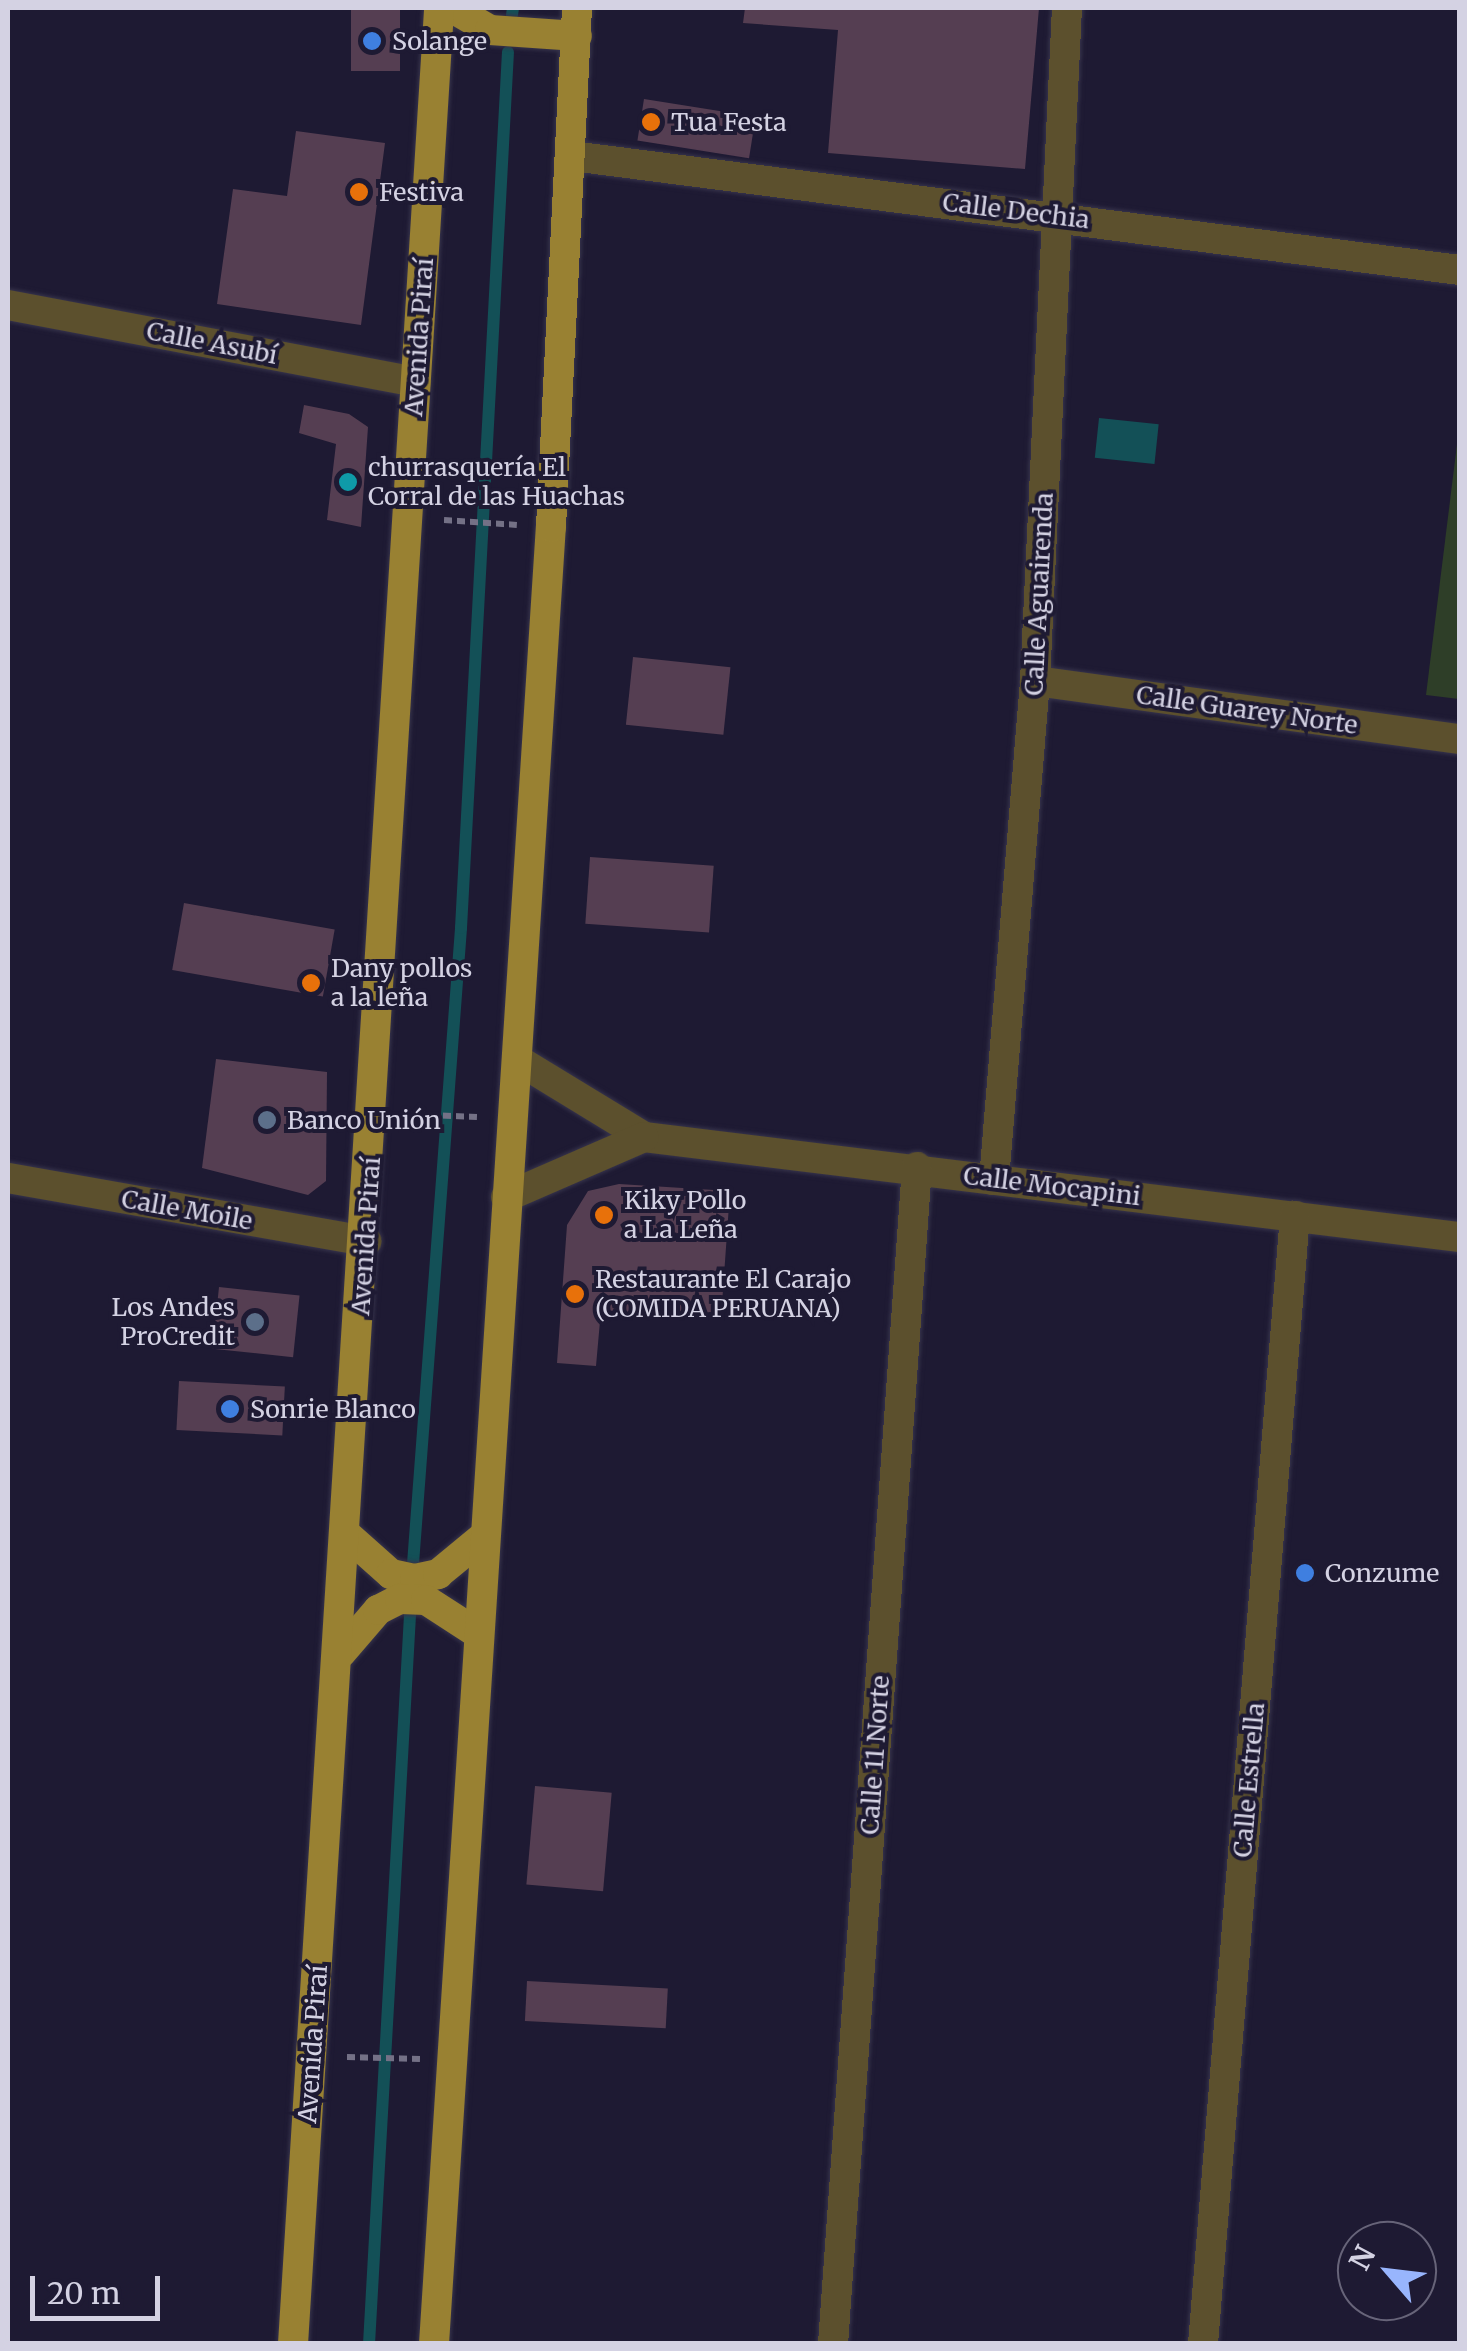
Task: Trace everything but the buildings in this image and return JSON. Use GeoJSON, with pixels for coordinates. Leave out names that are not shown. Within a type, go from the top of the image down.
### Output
{"type":"FeatureCollection","features":[{"type":"Feature","properties":{"kind":"main road","name":"Avenida Piraí"},"geometry":{"type":"LineString","coordinates":[[293,2344],[341,1654],[439,8]]}},
{"type":"Feature","properties":{"kind":"main road"},"geometry":{"type":"LineString","coordinates":[[434,2344],[483,1537],[518,1060],[577,22],[543,34],[490,30],[452,8]]}},
{"type":"Feature","properties":{"kind":"main road"},"geometry":{"type":"LineString","coordinates":[[347,1535],[372,1561],[414,1579],[458,1560],[483,1537]]}},
{"type":"Feature","properties":{"kind":"main road"},"geometry":{"type":"LineString","coordinates":[[341,1654],[378,1610],[400,1600],[426,1600],[449,1611],[477,1633]]}},
{"type":"Feature","properties":{"kind":"street","name":"Calle Aguairenda"},"geometry":{"type":"LineString","coordinates":[[994,1180],[1036,680],[1067,8]]}},
{"type":"Feature","properties":{"kind":"street","name":"Calle Dechia"},"geometry":{"type":"LineString","coordinates":[[572,156],[1460,270]]}},
{"type":"Feature","properties":{"kind":"street","name":"Calle Asubí"},"geometry":{"type":"LineString","coordinates":[[8,305],[416,382]]}},
{"type":"Feature","properties":{"kind":"street","name":"Calle Guarey Norte"},"geometry":{"type":"LineString","coordinates":[[1036,680],[1460,739]]}},
{"type":"Feature","properties":{"kind":"street","name":"Calle Mocapini"},"geometry":{"type":"LineString","coordinates":[[518,1060],[644,1138],[917,1167],[994,1180],[1460,1237]]}},
{"type":"Feature","properties":{"kind":"street","name":"Calle Mocapini"},"geometry":{"type":"LineString","coordinates":[[506,1197],[644,1138]]}},
{"type":"Feature","properties":{"kind":"street","name":"Calle 11 Norte"},"geometry":{"type":"LineString","coordinates":[[834,2344],[917,1167]]}},
{"type":"Feature","properties":{"kind":"street","name":"Calle Moile"},"geometry":{"type":"LineString","coordinates":[[8,1178],[366,1241]]}},
{"type":"Feature","properties":{"kind":"street","name":"Calle Estrella"},"geometry":{"type":"LineString","coordinates":[[1203,2344],[1295,1216]]}},
{"type":"Feature","properties":{"kind":"path"},"geometry":{"type":"LineString","coordinates":[[446,520],[519,525]]}},
{"type":"Feature","properties":{"kind":"path"},"geometry":{"type":"LineString","coordinates":[[431,1115],[469,1116]]}},
{"type":"Feature","properties":{"kind":"path"},"geometry":{"type":"LineString","coordinates":[[366,2058],[408,2059]]}},
{"type":"Feature","properties":{"kind":"shaded area"},"geometry":{"type":"Polygon","coordinates":[[[1099,418],[1159,424],[1154,464],[1095,458],[1099,418]]]}},
{"type":"Feature","properties":{"kind":"shaded area"},"geometry":{"type":"Polygon","coordinates":[[[1459,428],[1460,699],[1426,695],[1459,428]]]}},
{"type":"Feature","properties":{"kind":"waterway"},"geometry":{"type":"LineString","coordinates":[[512,15],[513,8]]}},
{"type":"Feature","properties":{"kind":"waterway"},"geometry":{"type":"LineString","coordinates":[[412,1577],[461,928],[508,52]]}},
{"type":"Feature","properties":{"kind":"waterway"},"geometry":{"type":"LineString","coordinates":[[369,2344],[411,1597]]}},
{"type":"Feature","properties":{"kind":"place","name":"Solange"},"geometry":{"type":"Point","coordinates":[372,41]}},
{"type":"Feature","properties":{"kind":"place","name":"Tua Festa"},"geometry":{"type":"Point","coordinates":[651,122]}},
{"type":"Feature","properties":{"kind":"place","name":"Festiva"},"geometry":{"type":"Point","coordinates":[359,192]}},
{"type":"Feature","properties":{"kind":"place","name":"churrasquería El Corral de las Huachas"},"geometry":{"type":"Point","coordinates":[348,482]}},
{"type":"Feature","properties":{"kind":"place","name":"Dany pollos a la leña"},"geometry":{"type":"Point","coordinates":[311,983]}},
{"type":"Feature","properties":{"kind":"place","name":"Banco Unión"},"geometry":{"type":"Point","coordinates":[267,1120]}},
{"type":"Feature","properties":{"kind":"place","name":"Kiky Pollo a La Leña"},"geometry":{"type":"Point","coordinates":[604,1215]}},
{"type":"Feature","properties":{"kind":"place","name":"Restaurante El Carajo (COMIDA PERUANA)"},"geometry":{"type":"Point","coordinates":[575,1294]}},
{"type":"Feature","properties":{"kind":"place","name":"Los Andes ProCredit"},"geometry":{"type":"Point","coordinates":[255,1322]}},
{"type":"Feature","properties":{"kind":"place","name":"Sonrie Blanco"},"geometry":{"type":"Point","coordinates":[230,1409]}},
{"type":"Feature","properties":{"kind":"place","name":"Conzume"},"geometry":{"type":"Point","coordinates":[1305,1573]}}]}
